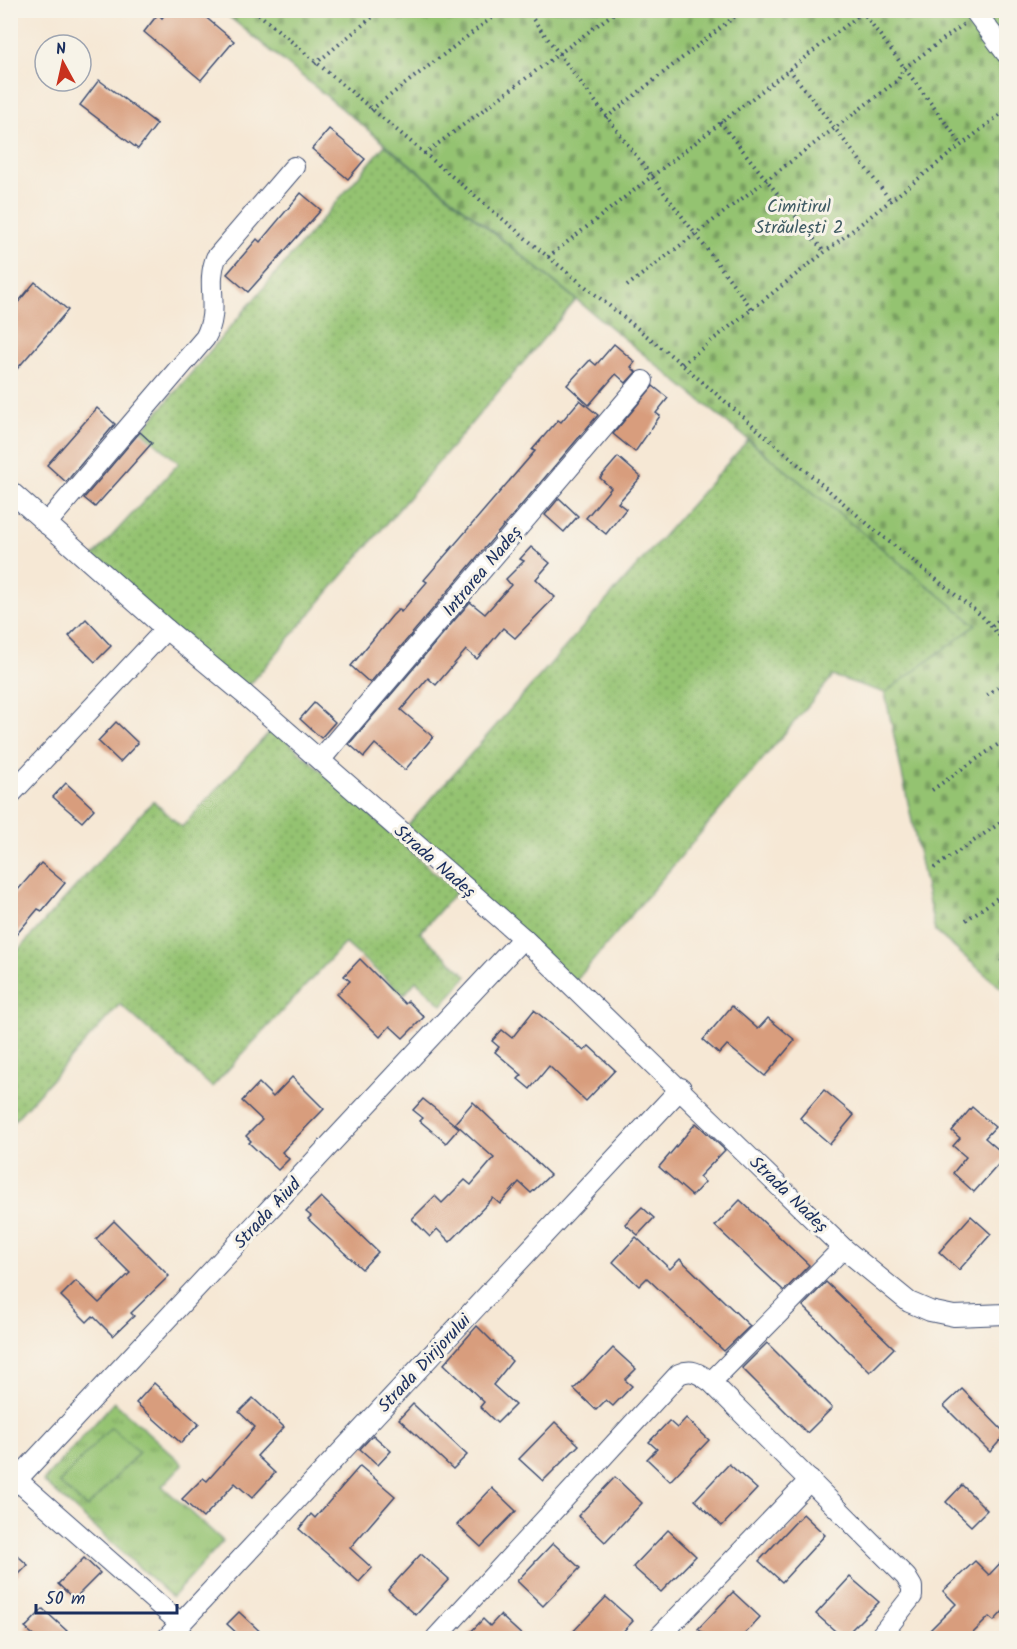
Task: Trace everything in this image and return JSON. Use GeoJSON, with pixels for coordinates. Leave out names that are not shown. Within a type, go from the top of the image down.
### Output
{"type":"FeatureCollection","features":[{"type":"Feature","properties":{"kind":"street"},"geometry":{"type":"LineString","coordinates":[[976,12],[1006,53]]}},
{"type":"Feature","properties":{"kind":"street"},"geometry":{"type":"LineString","coordinates":[[46,524],[205,338],[213,323],[211,270],[216,258],[294,167]]}},
{"type":"Feature","properties":{"kind":"street","name":"Intrarea Nadeș"},"geometry":{"type":"LineString","coordinates":[[320,760],[644,381]]}},
{"type":"Feature","properties":{"kind":"street","name":"Strada Nadeș"},"geometry":{"type":"LineString","coordinates":[[13,499],[46,524],[523,938],[681,1088],[843,1248],[909,1302],[930,1311],[954,1316],[1006,1314]]}},
{"type":"Feature","properties":{"kind":"street"},"geometry":{"type":"LineString","coordinates":[[10,795],[166,629]]}},
{"type":"Feature","properties":{"kind":"street","name":"Strada Aiud"},"geometry":{"type":"LineString","coordinates":[[14,1484],[523,938]]}},
{"type":"Feature","properties":{"kind":"street","name":"Strada Dirijorului"},"geometry":{"type":"LineString","coordinates":[[167,1638],[681,1088]]}},
{"type":"Feature","properties":{"kind":"street","name":"Strada Nadeș"},"geometry":{"type":"LineString","coordinates":[[711,1382],[843,1248]]}},
{"type":"Feature","properties":{"kind":"street"},"geometry":{"type":"LineString","coordinates":[[436,1638],[679,1374],[688,1371],[696,1371],[711,1382],[906,1577],[912,1587],[912,1596],[906,1607],[879,1638]]}},
{"type":"Feature","properties":{"kind":"street"},"geometry":{"type":"LineString","coordinates":[[658,1638],[810,1480]]}},
{"type":"Feature","properties":{"kind":"street"},"geometry":{"type":"LineString","coordinates":[[14,1484],[181,1624]]}},
{"type":"Feature","properties":{"kind":"path"},"geometry":{"type":"LineString","coordinates":[[254,10],[315,64],[682,364],[877,532],[992,626],[1006,643]]}},
{"type":"Feature","properties":{"kind":"path"},"geometry":{"type":"LineString","coordinates":[[315,64],[381,10]]}},
{"type":"Feature","properties":{"kind":"path"},"geometry":{"type":"LineString","coordinates":[[371,110],[502,10]]}},
{"type":"Feature","properties":{"kind":"path"},"geometry":{"type":"LineString","coordinates":[[526,10],[752,309]]}},
{"type":"Feature","properties":{"kind":"path"},"geometry":{"type":"LineString","coordinates":[[424,154],[618,10]]}},
{"type":"Feature","properties":{"kind":"path"},"geometry":{"type":"LineString","coordinates":[[606,118],[743,10]]}},
{"type":"Feature","properties":{"kind":"path"},"geometry":{"type":"LineString","coordinates":[[549,257],[864,11],[903,69],[962,145]]}},
{"type":"Feature","properties":{"kind":"path"},"geometry":{"type":"LineString","coordinates":[[627,286],[898,80],[903,69],[976,12]]}},
{"type":"Feature","properties":{"kind":"path"},"geometry":{"type":"LineString","coordinates":[[789,69],[891,201]]}},
{"type":"Feature","properties":{"kind":"path"},"geometry":{"type":"LineString","coordinates":[[682,364],[1006,110]]}},
{"type":"Feature","properties":{"kind":"path"},"geometry":{"type":"LineString","coordinates":[[720,122],[825,252]]}},
{"type":"Feature","properties":{"kind":"path"},"geometry":{"type":"LineString","coordinates":[[992,626],[1006,614]]}},
{"type":"Feature","properties":{"kind":"path"},"geometry":{"type":"LineString","coordinates":[[987,695],[1006,681]]}},
{"type":"Feature","properties":{"kind":"path"},"geometry":{"type":"LineString","coordinates":[[932,790],[1006,739]]}},
{"type":"Feature","properties":{"kind":"path"},"geometry":{"type":"LineString","coordinates":[[934,868],[1006,819]]}},
{"type":"Feature","properties":{"kind":"path"},"geometry":{"type":"LineString","coordinates":[[966,920],[1006,892]]}},
{"type":"Feature","properties":{"kind":"path"},"geometry":{"type":"LineString","coordinates":[[1001,962],[1006,958]]}},
{"type":"Feature","properties":{"kind":"green space","name":"Cimitirul Străulești 2"},"geometry":{"type":"Polygon","coordinates":[[[222,11],[1006,11],[1006,992],[935,931],[885,693],[976,625],[222,11]]]}},
{"type":"Feature","properties":{"kind":"green space"},"geometry":{"type":"Polygon","coordinates":[[[385,145],[576,300],[243,693],[89,561],[179,463],[142,431],[385,145]]]}},
{"type":"Feature","properties":{"kind":"green space"},"geometry":{"type":"Polygon","coordinates":[[[748,440],[977,625],[885,693],[833,676],[575,982],[402,832],[748,440]]]}},
{"type":"Feature","properties":{"kind":"green space"},"geometry":{"type":"Polygon","coordinates":[[[273,728],[456,892],[420,933],[467,976],[442,1005],[416,981],[404,995],[345,943],[212,1087],[120,1004],[11,1124],[11,958],[153,801],[182,827],[273,728]]]}},
{"type":"Feature","properties":{"kind":"green space"},"geometry":{"type":"Polygon","coordinates":[[[114,1402],[183,1464],[162,1486],[223,1541],[172,1597],[43,1481],[114,1402]]]}},
{"type":"Feature","properties":{"kind":"green space"},"geometry":{"type":"Polygon","coordinates":[[[111,1427],[139,1452],[87,1508],[59,1483],[111,1427]]]}},
{"type":"Feature","properties":{"kind":"building"},"geometry":{"type":"Polygon","coordinates":[[[168,10],[197,10],[234,41],[201,80],[144,32],[158,14],[162,18],[168,10]]]}},
{"type":"Feature","properties":{"kind":"building"},"geometry":{"type":"Polygon","coordinates":[[[99,80],[157,124],[138,149],[80,105],[89,93],[93,93],[93,88],[99,80]]]}},
{"type":"Feature","properties":{"kind":"building"},"geometry":{"type":"Polygon","coordinates":[[[329,129],[365,159],[348,179],[312,149],[329,129]]]}},
{"type":"Feature","properties":{"kind":"building"},"geometry":{"type":"Polygon","coordinates":[[[301,193],[321,210],[248,292],[227,274],[257,239],[260,242],[301,193]]]}},
{"type":"Feature","properties":{"kind":"building"},"geometry":{"type":"Polygon","coordinates":[[[35,282],[68,310],[10,377],[10,312],[35,282]]]}},
{"type":"Feature","properties":{"kind":"building"},"geometry":{"type":"Polygon","coordinates":[[[614,344],[635,362],[631,367],[636,372],[626,383],[616,374],[589,405],[567,385],[590,360],[596,365],[614,344]]]}},
{"type":"Feature","properties":{"kind":"building"},"geometry":{"type":"Polygon","coordinates":[[[653,386],[668,398],[656,413],[660,416],[635,452],[613,434],[653,386]]]}},
{"type":"Feature","properties":{"kind":"building"},"geometry":{"type":"Polygon","coordinates":[[[580,400],[598,415],[370,683],[351,666],[392,616],[399,609],[401,612],[427,582],[424,580],[535,451],[532,450],[558,420],[561,422],[580,400]]]}},
{"type":"Feature","properties":{"kind":"building"},"geometry":{"type":"Polygon","coordinates":[[[97,408],[115,424],[66,482],[47,465],[97,408]]]}},
{"type":"Feature","properties":{"kind":"building"},"geometry":{"type":"Polygon","coordinates":[[[140,432],[152,443],[95,507],[84,498],[140,432]]]}},
{"type":"Feature","properties":{"kind":"building"},"geometry":{"type":"Polygon","coordinates":[[[618,457],[641,477],[618,503],[626,509],[606,534],[586,518],[611,488],[600,478],[618,457]]]}},
{"type":"Feature","properties":{"kind":"building"},"geometry":{"type":"Polygon","coordinates":[[[559,498],[578,516],[564,532],[545,515],[559,498]]]}},
{"type":"Feature","properties":{"kind":"building"},"geometry":{"type":"Polygon","coordinates":[[[531,547],[550,563],[536,579],[555,597],[515,638],[503,628],[477,659],[466,650],[436,685],[428,678],[401,710],[433,737],[405,770],[375,744],[364,757],[349,744],[470,602],[485,614],[511,585],[506,579],[524,561],[520,559],[531,547]]]}},
{"type":"Feature","properties":{"kind":"building"},"geometry":{"type":"Polygon","coordinates":[[[86,619],[111,646],[95,662],[69,636],[86,619]]]}},
{"type":"Feature","properties":{"kind":"building"},"geometry":{"type":"Polygon","coordinates":[[[314,703],[335,722],[321,738],[300,719],[314,703]]]}},
{"type":"Feature","properties":{"kind":"building"},"geometry":{"type":"Polygon","coordinates":[[[116,722],[138,743],[120,762],[98,741],[116,722]]]}},
{"type":"Feature","properties":{"kind":"building"},"geometry":{"type":"Polygon","coordinates":[[[66,783],[94,809],[82,822],[53,797],[66,783]]]}},
{"type":"Feature","properties":{"kind":"building"},"geometry":{"type":"Polygon","coordinates":[[[41,863],[65,883],[42,911],[38,909],[10,942],[10,899],[41,863]]]}},
{"type":"Feature","properties":{"kind":"building"},"geometry":{"type":"Polygon","coordinates":[[[360,959],[405,1004],[408,1001],[424,1017],[403,1038],[390,1026],[380,1037],[337,994],[350,981],[344,976],[360,959]]]}},
{"type":"Feature","properties":{"kind":"building"},"geometry":{"type":"Polygon","coordinates":[[[732,1006],[758,1029],[768,1018],[795,1040],[765,1076],[727,1045],[719,1054],[703,1040],[732,1006]]]}},
{"type":"Feature","properties":{"kind":"building"},"geometry":{"type":"Polygon","coordinates":[[[534,1010],[584,1051],[589,1046],[615,1070],[586,1101],[549,1066],[530,1089],[518,1079],[522,1075],[495,1052],[499,1047],[492,1041],[502,1030],[512,1038],[534,1010]]]}},
{"type":"Feature","properties":{"kind":"building"},"geometry":{"type":"Polygon","coordinates":[[[292,1077],[324,1109],[282,1152],[289,1159],[278,1170],[249,1143],[251,1141],[246,1136],[262,1120],[242,1101],[259,1083],[273,1097],[292,1077]]]}},
{"type":"Feature","properties":{"kind":"building"},"geometry":{"type":"Polygon","coordinates":[[[824,1090],[854,1115],[830,1144],[800,1118],[824,1090]]]}},
{"type":"Feature","properties":{"kind":"building"},"geometry":{"type":"Polygon","coordinates":[[[423,1099],[459,1128],[446,1143],[420,1121],[423,1118],[413,1110],[423,1099]]]}},
{"type":"Feature","properties":{"kind":"building"},"geometry":{"type":"Polygon","coordinates":[[[473,1102],[550,1175],[531,1193],[519,1182],[500,1204],[493,1198],[450,1242],[437,1229],[430,1237],[412,1219],[435,1196],[442,1203],[465,1180],[471,1185],[494,1158],[455,1123],[473,1102]]]}},
{"type":"Feature","properties":{"kind":"building"},"geometry":{"type":"Polygon","coordinates":[[[972,1107],[995,1127],[985,1138],[1006,1156],[974,1192],[953,1173],[966,1157],[953,1146],[960,1138],[952,1131],[972,1107]]]}},
{"type":"Feature","properties":{"kind":"building"},"geometry":{"type":"Polygon","coordinates":[[[696,1123],[725,1150],[699,1177],[705,1182],[692,1196],[659,1167],[696,1123]]]}},
{"type":"Feature","properties":{"kind":"building"},"geometry":{"type":"Polygon","coordinates":[[[321,1197],[378,1252],[362,1269],[308,1219],[311,1216],[306,1212],[321,1197]]]}},
{"type":"Feature","properties":{"kind":"building"},"geometry":{"type":"Polygon","coordinates":[[[740,1200],[809,1265],[784,1291],[715,1226],[740,1200]]]}},
{"type":"Feature","properties":{"kind":"building"},"geometry":{"type":"Polygon","coordinates":[[[642,1207],[654,1218],[638,1235],[625,1224],[642,1207]]]}},
{"type":"Feature","properties":{"kind":"building"},"geometry":{"type":"Polygon","coordinates":[[[971,1216],[991,1234],[959,1270],[939,1252],[971,1216]]]}},
{"type":"Feature","properties":{"kind":"building"},"geometry":{"type":"Polygon","coordinates":[[[114,1221],[169,1276],[131,1313],[134,1316],[113,1336],[93,1316],[87,1322],[61,1296],[76,1281],[99,1303],[130,1273],[96,1239],[114,1221]]]}},
{"type":"Feature","properties":{"kind":"building"},"geometry":{"type":"Polygon","coordinates":[[[636,1237],[670,1269],[680,1259],[750,1326],[724,1351],[647,1278],[639,1286],[613,1262],[636,1237]]]}},
{"type":"Feature","properties":{"kind":"building"},"geometry":{"type":"Polygon","coordinates":[[[826,1282],[894,1348],[870,1372],[803,1306],[826,1282]]]}},
{"type":"Feature","properties":{"kind":"building"},"geometry":{"type":"Polygon","coordinates":[[[477,1326],[512,1361],[493,1385],[515,1405],[497,1423],[480,1407],[484,1402],[444,1364],[477,1326]]]}},
{"type":"Feature","properties":{"kind":"building"},"geometry":{"type":"Polygon","coordinates":[[[767,1343],[832,1408],[807,1433],[742,1368],[767,1343]]]}},
{"type":"Feature","properties":{"kind":"building"},"geometry":{"type":"Polygon","coordinates":[[[613,1348],[636,1369],[625,1380],[632,1386],[613,1406],[606,1400],[596,1410],[574,1389],[613,1348]]]}},
{"type":"Feature","properties":{"kind":"building"},"geometry":{"type":"Polygon","coordinates":[[[154,1383],[199,1424],[181,1443],[136,1403],[154,1383]]]}},
{"type":"Feature","properties":{"kind":"building"},"geometry":{"type":"Polygon","coordinates":[[[962,1389],[1006,1434],[990,1452],[944,1406],[962,1389]]]}},
{"type":"Feature","properties":{"kind":"building"},"geometry":{"type":"Polygon","coordinates":[[[253,1398],[284,1427],[257,1456],[275,1473],[252,1498],[235,1483],[203,1518],[182,1499],[203,1478],[207,1481],[255,1427],[239,1412],[253,1398]]]}},
{"type":"Feature","properties":{"kind":"building"},"geometry":{"type":"Polygon","coordinates":[[[413,1404],[467,1455],[453,1469],[399,1419],[413,1404]]]}},
{"type":"Feature","properties":{"kind":"building"},"geometry":{"type":"Polygon","coordinates":[[[686,1418],[709,1440],[670,1481],[647,1459],[657,1449],[649,1442],[669,1421],[677,1428],[686,1418]]]}},
{"type":"Feature","properties":{"kind":"building"},"geometry":{"type":"Polygon","coordinates":[[[555,1422],[579,1445],[543,1481],[519,1459],[555,1422]]]}},
{"type":"Feature","properties":{"kind":"building"},"geometry":{"type":"Polygon","coordinates":[[[373,1435],[391,1451],[378,1465],[360,1449],[373,1435]]]}},
{"type":"Feature","properties":{"kind":"building"},"geometry":{"type":"Polygon","coordinates":[[[729,1464],[757,1489],[722,1526],[695,1500],[729,1464]]]}},
{"type":"Feature","properties":{"kind":"building"},"geometry":{"type":"Polygon","coordinates":[[[360,1466],[395,1496],[350,1548],[372,1568],[359,1582],[299,1529],[311,1514],[315,1518],[360,1466]]]}},
{"type":"Feature","properties":{"kind":"building"},"geometry":{"type":"Polygon","coordinates":[[[615,1477],[642,1503],[605,1542],[578,1516],[615,1477]]]}},
{"type":"Feature","properties":{"kind":"building"},"geometry":{"type":"Polygon","coordinates":[[[962,1485],[987,1510],[971,1526],[946,1502],[962,1485]]]}},
{"type":"Feature","properties":{"kind":"building"},"geometry":{"type":"Polygon","coordinates":[[[492,1488],[516,1511],[481,1547],[457,1525],[492,1488]]]}},
{"type":"Feature","properties":{"kind":"building"},"geometry":{"type":"Polygon","coordinates":[[[803,1514],[825,1535],[782,1582],[759,1561],[803,1514]]]}},
{"type":"Feature","properties":{"kind":"building"},"geometry":{"type":"Polygon","coordinates":[[[668,1530],[696,1556],[661,1592],[633,1567],[668,1530]]]}},
{"type":"Feature","properties":{"kind":"building"},"geometry":{"type":"Polygon","coordinates":[[[553,1543],[580,1568],[543,1606],[517,1581],[553,1543]]]}},
{"type":"Feature","properties":{"kind":"building"},"geometry":{"type":"Polygon","coordinates":[[[10,1549],[28,1565],[10,1583],[10,1549]]]}},
{"type":"Feature","properties":{"kind":"building"},"geometry":{"type":"Polygon","coordinates":[[[421,1554],[449,1579],[416,1615],[388,1590],[421,1554]]]}},
{"type":"Feature","properties":{"kind":"building"},"geometry":{"type":"Polygon","coordinates":[[[1006,1557],[1006,1608],[994,1621],[989,1617],[968,1638],[922,1638],[956,1604],[943,1591],[975,1561],[989,1575],[1006,1557]]]}},
{"type":"Feature","properties":{"kind":"building"},"geometry":{"type":"Polygon","coordinates":[[[84,1558],[100,1573],[74,1599],[58,1584],[84,1558]]]}},
{"type":"Feature","properties":{"kind":"building"},"geometry":{"type":"Polygon","coordinates":[[[850,1577],[879,1602],[843,1638],[816,1614],[850,1577]]]}},
{"type":"Feature","properties":{"kind":"building"},"geometry":{"type":"Polygon","coordinates":[[[733,1592],[760,1617],[741,1638],[709,1638],[698,1629],[733,1592]]]}},
{"type":"Feature","properties":{"kind":"building"},"geometry":{"type":"Polygon","coordinates":[[[606,1597],[633,1621],[617,1638],[567,1638],[606,1597]]]}},
{"type":"Feature","properties":{"kind":"building"},"geometry":{"type":"Polygon","coordinates":[[[43,1609],[67,1631],[60,1638],[37,1638],[25,1628],[43,1609]]]}},
{"type":"Feature","properties":{"kind":"building"},"geometry":{"type":"Polygon","coordinates":[[[239,1612],[267,1638],[242,1638],[227,1624],[239,1612]]]}},
{"type":"Feature","properties":{"kind":"building"},"geometry":{"type":"Polygon","coordinates":[[[500,1615],[525,1638],[465,1638],[483,1619],[490,1626],[500,1615]]]}}]}
